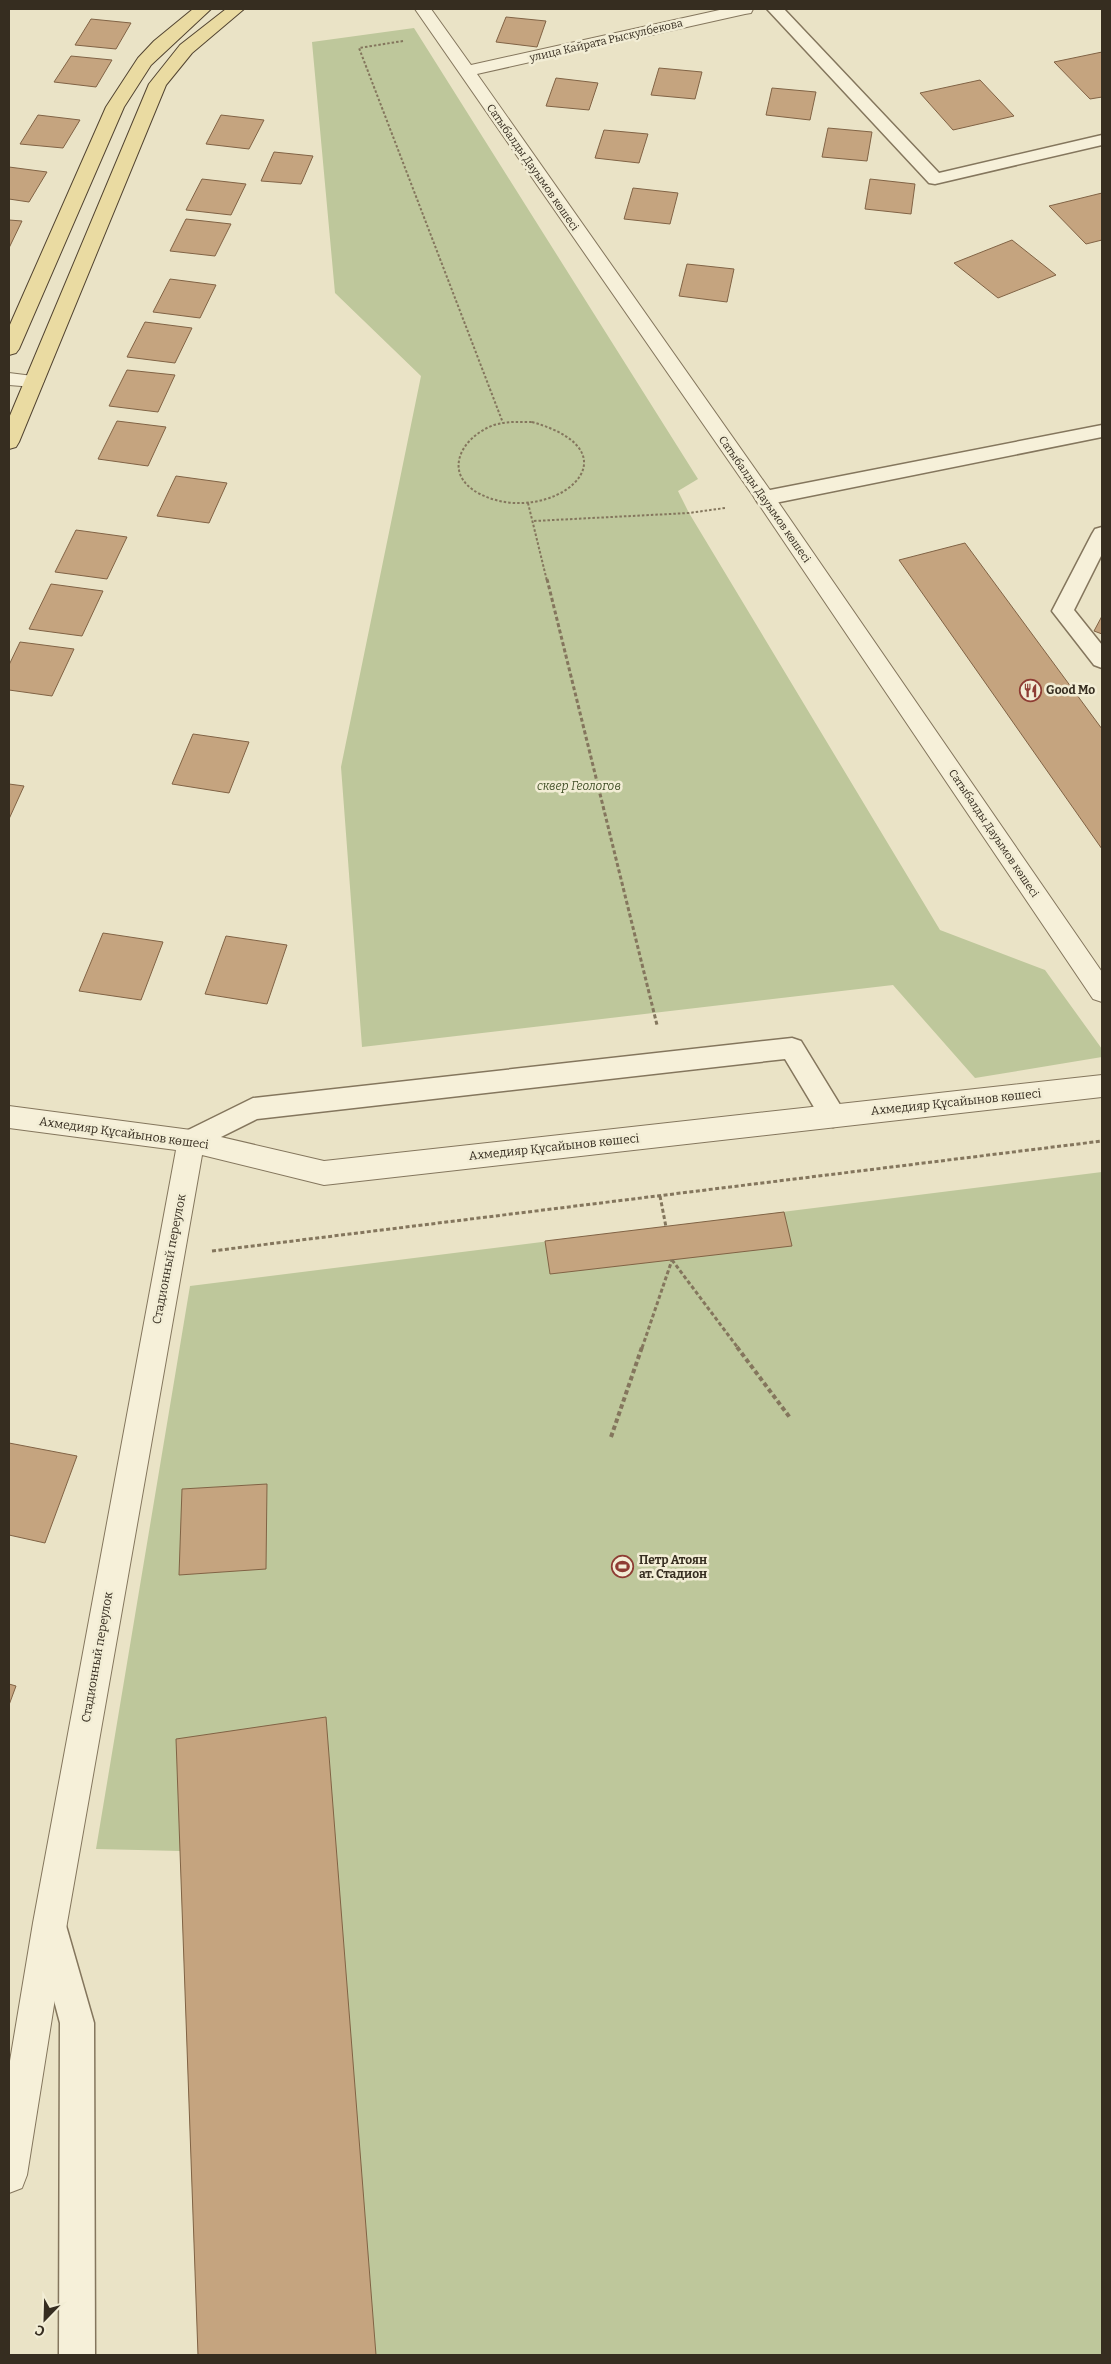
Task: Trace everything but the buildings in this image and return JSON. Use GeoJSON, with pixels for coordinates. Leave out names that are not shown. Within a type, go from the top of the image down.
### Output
{"type":"FeatureCollection","features":[{"type":"Feature","properties":{"kind":"main road"},"geometry":{"type":"LineString","coordinates":[[9,349],[115,107],[129,83],[160,45],[203,9]]}},
{"type":"Feature","properties":{"kind":"main road"},"geometry":{"type":"LineString","coordinates":[[9,442],[150,98],[170,66],[186,49],[236,9]]}},
{"type":"Feature","properties":{"kind":"street","name":"улица Кайрата Рыскулбекова"},"geometry":{"type":"LineString","coordinates":[[466,71],[745,9]]}},
{"type":"Feature","properties":{"kind":"street","name":"Сатыбалды Дауымов көшесі"},"geometry":{"type":"LineString","coordinates":[[429,17],[765,498],[1102,992]]}},
{"type":"Feature","properties":{"kind":"street"},"geometry":{"type":"LineString","coordinates":[[9,379],[34,381]]}},
{"type":"Feature","properties":{"kind":"street","name":"Ахмедияр Құсайынов көшесі"},"geometry":{"type":"LineString","coordinates":[[9,1116],[191,1141],[324,1173],[1102,1086]]}},
{"type":"Feature","properties":{"kind":"street","name":"Стадионный переулок"},"geometry":{"type":"LineString","coordinates":[[9,2175],[50,1923],[191,1141]]}},
{"type":"Feature","properties":{"kind":"lane"},"geometry":{"type":"LineString","coordinates":[[775,9],[935,178],[1102,140]]}},
{"type":"Feature","properties":{"kind":"lane"},"geometry":{"type":"LineString","coordinates":[[765,498],[1102,431]]}},
{"type":"Feature","properties":{"kind":"lane"},"geometry":{"type":"LineString","coordinates":[[1102,534],[1063,611],[1102,660]]}},
{"type":"Feature","properties":{"kind":"lane"},"geometry":{"type":"LineString","coordinates":[[191,1141],[253,1109],[792,1048],[833,1116]]}},
{"type":"Feature","properties":{"kind":"lane"},"geometry":{"type":"LineString","coordinates":[[50,1923],[77,2023],[77,2355]]}},
{"type":"Feature","properties":{"kind":"path"},"geometry":{"type":"LineString","coordinates":[[429,17],[426,37],[359,48],[503,423]]}},
{"type":"Feature","properties":{"kind":"path"},"geometry":{"type":"LineString","coordinates":[[532,422],[559,429],[578,444],[584,463],[577,482],[557,496],[528,504],[501,502],[478,493],[462,479],[457,462],[464,445],[480,431],[503,423],[532,422]]}},
{"type":"Feature","properties":{"kind":"path"},"geometry":{"type":"LineString","coordinates":[[534,521],[726,509],[720,500]]}},
{"type":"Feature","properties":{"kind":"path"},"geometry":{"type":"LineString","coordinates":[[528,504],[534,521],[667,1063]]}},
{"type":"Feature","properties":{"kind":"path"},"geometry":{"type":"LineString","coordinates":[[169,1257],[1102,1141]]}},
{"type":"Feature","properties":{"kind":"path"},"geometry":{"type":"LineString","coordinates":[[660,1196],[666,1227]]}},
{"type":"Feature","properties":{"kind":"path"},"geometry":{"type":"LineString","coordinates":[[612,1437],[672,1260],[791,1419]]}},
{"type":"Feature","properties":{"kind":"green space","name":"сквер Геологов"},"geometry":{"type":"Polygon","coordinates":[[[414,28],[698,479],[678,491],[689,513],[940,930],[1045,970],[1102,1049],[1102,1057],[975,1078],[893,985],[362,1047],[341,767],[421,376],[335,293],[312,42],[414,28]]]}},
{"type":"Feature","properties":{"kind":"green space","name":"Петр Атоян ат. Стадион"},"geometry":{"type":"Polygon","coordinates":[[[1102,1172],[1102,2355],[198,2355],[180,1851],[96,1849],[190,1286],[1102,1172]]]}},
{"type":"Feature","properties":{"kind":"place","name":"Good Mo"},"geometry":{"type":"Point","coordinates":[1030,690]}},
{"type":"Feature","properties":{"kind":"place","name":"Петр Атоян ат. Стадион"},"geometry":{"type":"Point","coordinates":[623,1567]}}]}
